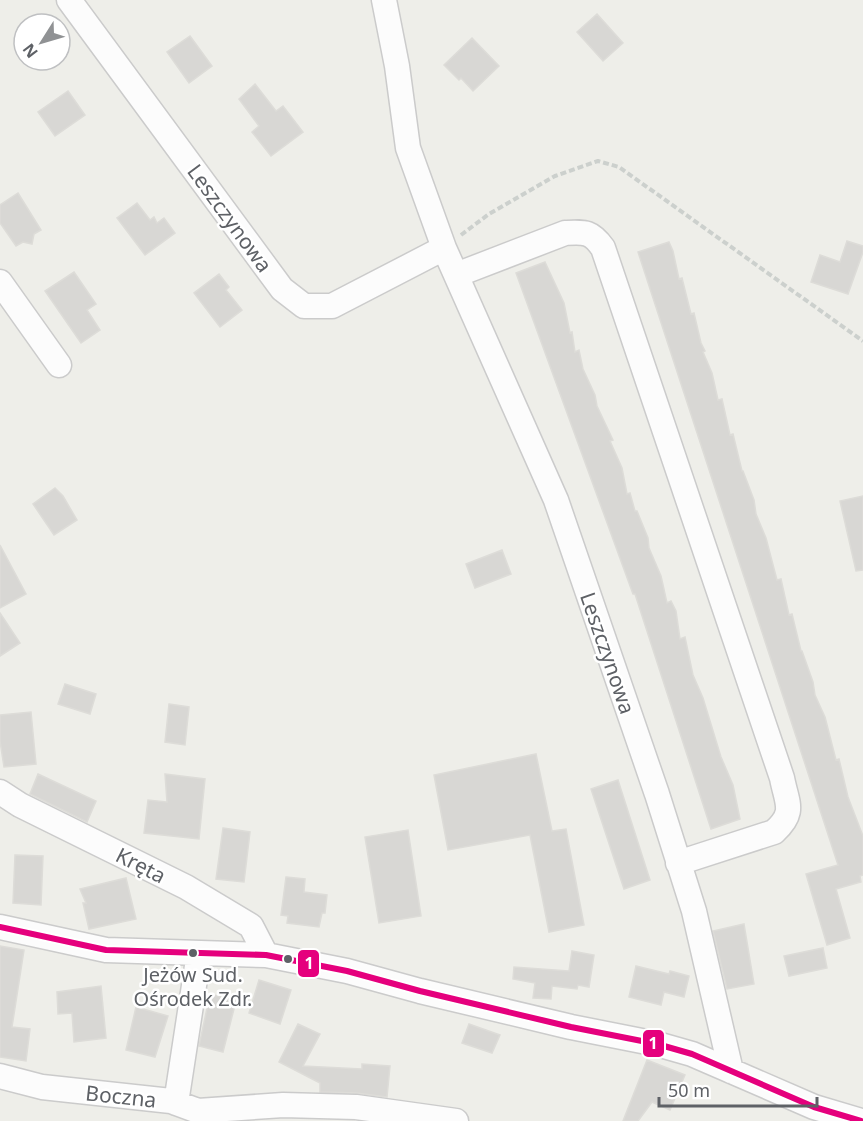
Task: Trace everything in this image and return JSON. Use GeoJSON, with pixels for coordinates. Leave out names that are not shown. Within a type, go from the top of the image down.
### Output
{"type":"FeatureCollection","features":[{"type":"Feature","properties":{"kind":"street","name":"Leszczynowa"},"geometry":{"type":"LineString","coordinates":[[69,0],[282,289],[304,306],[333,306],[444,249]]}},
{"type":"Feature","properties":{"kind":"street","name":"Leszczynowa"},"geometry":{"type":"LineString","coordinates":[[384,0],[397,66],[408,148],[444,249],[556,500],[657,794],[698,929],[731,1071]]}},
{"type":"Feature","properties":{"kind":"street"},"geometry":{"type":"LineString","coordinates":[[456,275],[565,233],[582,232],[594,236],[603,248],[782,778],[789,810],[785,822],[774,832],[678,863]]}},
{"type":"Feature","properties":{"kind":"street"},"geometry":{"type":"LineString","coordinates":[[0,282],[59,365]]}},
{"type":"Feature","properties":{"kind":"street","name":"Kręta"},"geometry":{"type":"LineString","coordinates":[[0,792],[20,805],[186,887],[251,926],[266,955]]}},
{"type":"Feature","properties":{"kind":"street"},"geometry":{"type":"LineString","coordinates":[[0,927],[106,950],[266,955],[347,971],[420,991],[571,1027],[657,1044],[692,1054],[814,1107],[861,1121]]}},
{"type":"Feature","properties":{"kind":"street"},"geometry":{"type":"LineString","coordinates":[[180,1110],[183,1052],[200,953]]}},
{"type":"Feature","properties":{"kind":"street","name":"Boczna"},"geometry":{"type":"LineString","coordinates":[[0,1076],[42,1087],[180,1110],[198,1111],[283,1105],[356,1107],[456,1121]]}},
{"type":"Feature","properties":{"kind":"path"},"geometry":{"type":"LineString","coordinates":[[444,249],[489,214],[528,191],[555,176],[598,161],[619,167],[863,341]]}},
{"type":"Feature","properties":{"kind":"building"},"geometry":{"type":"Polygon","coordinates":[[[597,14],[623,43],[603,61],[577,32],[597,14]]]}},
{"type":"Feature","properties":{"kind":"building"},"geometry":{"type":"Polygon","coordinates":[[[190,36],[212,66],[189,83],[167,52],[190,36]]]}},
{"type":"Feature","properties":{"kind":"building"},"geometry":{"type":"Polygon","coordinates":[[[472,38],[499,66],[473,91],[444,65],[472,38]]]}},
{"type":"Feature","properties":{"kind":"building"},"geometry":{"type":"Polygon","coordinates":[[[255,84],[276,111],[283,106],[303,132],[271,156],[252,132],[259,126],[239,99],[255,84]]]}},
{"type":"Feature","properties":{"kind":"building"},"geometry":{"type":"Polygon","coordinates":[[[68,91],[85,115],[55,136],[38,112],[68,91]]]}},
{"type":"Feature","properties":{"kind":"building"},"geometry":{"type":"Polygon","coordinates":[[[18,193],[41,230],[34,234],[32,244],[23,242],[16,246],[0,223],[0,205],[18,193]]]}},
{"type":"Feature","properties":{"kind":"building"},"geometry":{"type":"Polygon","coordinates":[[[137,203],[150,220],[154,217],[157,223],[164,218],[175,233],[145,255],[117,218],[137,203]]]}},
{"type":"Feature","properties":{"kind":"building"},"geometry":{"type":"Polygon","coordinates":[[[847,241],[863,246],[848,294],[811,282],[820,255],[840,262],[847,241]]]}},
{"type":"Feature","properties":{"kind":"building"},"geometry":{"type":"Polygon","coordinates":[[[669,242],[679,279],[682,278],[691,314],[694,313],[718,400],[722,399],[730,435],[733,434],[742,471],[754,500],[756,514],[766,538],[777,580],[781,579],[789,615],[792,614],[815,695],[825,717],[836,760],[839,759],[848,797],[863,836],[861,882],[836,889],[850,938],[827,945],[806,874],[838,865],[638,252],[669,242]]]}},
{"type":"Feature","properties":{"kind":"building"},"geometry":{"type":"Polygon","coordinates":[[[545,262],[564,303],[575,352],[579,350],[583,369],[613,440],[610,441],[622,468],[627,494],[630,493],[635,511],[637,511],[648,538],[649,548],[661,576],[667,603],[671,601],[676,611],[680,639],[685,637],[693,675],[733,785],[740,819],[711,829],[635,594],[633,594],[516,273],[545,262]]]}},
{"type":"Feature","properties":{"kind":"building"},"geometry":{"type":"Polygon","coordinates":[[[74,272],[96,304],[87,310],[100,330],[81,343],[45,291],[74,272]]]}},
{"type":"Feature","properties":{"kind":"building"},"geometry":{"type":"Polygon","coordinates":[[[219,274],[229,287],[226,290],[242,310],[220,327],[194,293],[219,274]]]}},
{"type":"Feature","properties":{"kind":"building"},"geometry":{"type":"Polygon","coordinates":[[[55,488],[63,496],[77,520],[54,535],[33,504],[55,488]]]}},
{"type":"Feature","properties":{"kind":"building"},"geometry":{"type":"Polygon","coordinates":[[[863,496],[863,570],[856,571],[840,501],[863,496]]]}},
{"type":"Feature","properties":{"kind":"building"},"geometry":{"type":"Polygon","coordinates":[[[0,545],[26,594],[0,608],[0,545]]]}},
{"type":"Feature","properties":{"kind":"building"},"geometry":{"type":"Polygon","coordinates":[[[502,550],[511,574],[475,588],[466,564],[502,550]]]}},
{"type":"Feature","properties":{"kind":"building"},"geometry":{"type":"Polygon","coordinates":[[[0,613],[20,643],[0,656],[0,613]]]}},
{"type":"Feature","properties":{"kind":"building"},"geometry":{"type":"Polygon","coordinates":[[[65,684],[96,694],[90,714],[58,704],[65,684]]]}},
{"type":"Feature","properties":{"kind":"building"},"geometry":{"type":"Polygon","coordinates":[[[169,704],[189,707],[185,745],[165,742],[169,704]]]}},
{"type":"Feature","properties":{"kind":"building"},"geometry":{"type":"Polygon","coordinates":[[[31,712],[36,764],[4,767],[0,741],[0,715],[31,712]]]}},
{"type":"Feature","properties":{"kind":"building"},"geometry":{"type":"Polygon","coordinates":[[[536,754],[552,831],[566,829],[584,925],[549,932],[530,835],[448,850],[434,775],[536,754]]]}},
{"type":"Feature","properties":{"kind":"building"},"geometry":{"type":"Polygon","coordinates":[[[38,774],[96,801],[87,822],[30,794],[38,774]]]}},
{"type":"Feature","properties":{"kind":"building"},"geometry":{"type":"Polygon","coordinates":[[[165,774],[205,779],[199,839],[144,833],[148,800],[167,802],[165,774]]]}},
{"type":"Feature","properties":{"kind":"building"},"geometry":{"type":"Polygon","coordinates":[[[618,780],[650,880],[624,889],[591,789],[618,780]]]}},
{"type":"Feature","properties":{"kind":"building"},"geometry":{"type":"Polygon","coordinates":[[[223,828],[250,832],[244,882],[216,879],[223,828]]]}},
{"type":"Feature","properties":{"kind":"building"},"geometry":{"type":"Polygon","coordinates":[[[408,830],[421,916],[379,923],[365,837],[408,830]]]}},
{"type":"Feature","properties":{"kind":"building"},"geometry":{"type":"Polygon","coordinates":[[[15,855],[43,856],[41,905],[13,903],[15,855]]]}},
{"type":"Feature","properties":{"kind":"building"},"geometry":{"type":"Polygon","coordinates":[[[286,877],[305,879],[304,892],[327,895],[325,913],[322,913],[319,927],[287,923],[288,916],[281,915],[286,877]]]}},
{"type":"Feature","properties":{"kind":"building"},"geometry":{"type":"Polygon","coordinates":[[[126,878],[136,919],[89,929],[83,903],[86,903],[80,889],[126,878]]]}},
{"type":"Feature","properties":{"kind":"building"},"geometry":{"type":"Polygon","coordinates":[[[744,924],[754,984],[727,989],[713,931],[744,924]]]}},
{"type":"Feature","properties":{"kind":"building"},"geometry":{"type":"Polygon","coordinates":[[[0,946],[24,950],[12,1027],[30,1029],[26,1061],[0,1057],[0,946]]]}},
{"type":"Feature","properties":{"kind":"building"},"geometry":{"type":"Polygon","coordinates":[[[823,948],[827,968],[789,976],[784,956],[823,948]]]}},
{"type":"Feature","properties":{"kind":"building"},"geometry":{"type":"Polygon","coordinates":[[[572,951],[594,955],[589,987],[578,985],[577,989],[552,986],[551,999],[533,998],[535,983],[513,979],[514,967],[569,971],[572,951]]]}},
{"type":"Feature","properties":{"kind":"building"},"geometry":{"type":"Polygon","coordinates":[[[636,966],[689,976],[684,997],[664,992],[661,1005],[629,997],[636,966]]]}},
{"type":"Feature","properties":{"kind":"building"},"geometry":{"type":"Polygon","coordinates":[[[259,980],[291,990],[280,1024],[249,1013],[259,980]]]}},
{"type":"Feature","properties":{"kind":"building"},"geometry":{"type":"Polygon","coordinates":[[[101,986],[106,1038],[74,1042],[72,1013],[58,1014],[57,992],[101,986]]]}},
{"type":"Feature","properties":{"kind":"building"},"geometry":{"type":"Polygon","coordinates":[[[210,994],[236,1001],[223,1052],[199,1046],[210,994]]]}},
{"type":"Feature","properties":{"kind":"building"},"geometry":{"type":"Polygon","coordinates":[[[136,1007],[168,1016],[155,1057],[126,1050],[136,1007]]]}},
{"type":"Feature","properties":{"kind":"building"},"geometry":{"type":"Polygon","coordinates":[[[298,1024],[320,1034],[303,1066],[362,1069],[362,1064],[390,1066],[387,1097],[320,1092],[320,1083],[279,1062],[298,1024]]]}},
{"type":"Feature","properties":{"kind":"building"},"geometry":{"type":"Polygon","coordinates":[[[469,1024],[500,1035],[492,1053],[462,1043],[469,1024]]]}},
{"type":"Feature","properties":{"kind":"building"},"geometry":{"type":"Polygon","coordinates":[[[647,1060],[685,1075],[670,1110],[652,1102],[638,1121],[623,1121],[647,1060]]]}},
{"type":"Feature","properties":{"kind":"transit line","name":"1"},"geometry":{"type":"LineString","coordinates":[[0,927],[106,950],[266,955],[347,971],[420,991],[571,1027],[657,1044],[692,1054],[814,1107],[861,1121]]}},
{"type":"Feature","properties":{"kind":"place","name":"Jeżów Sud. Ośrodek Zdr."},"geometry":{"type":"Point","coordinates":[193,953]}}]}
